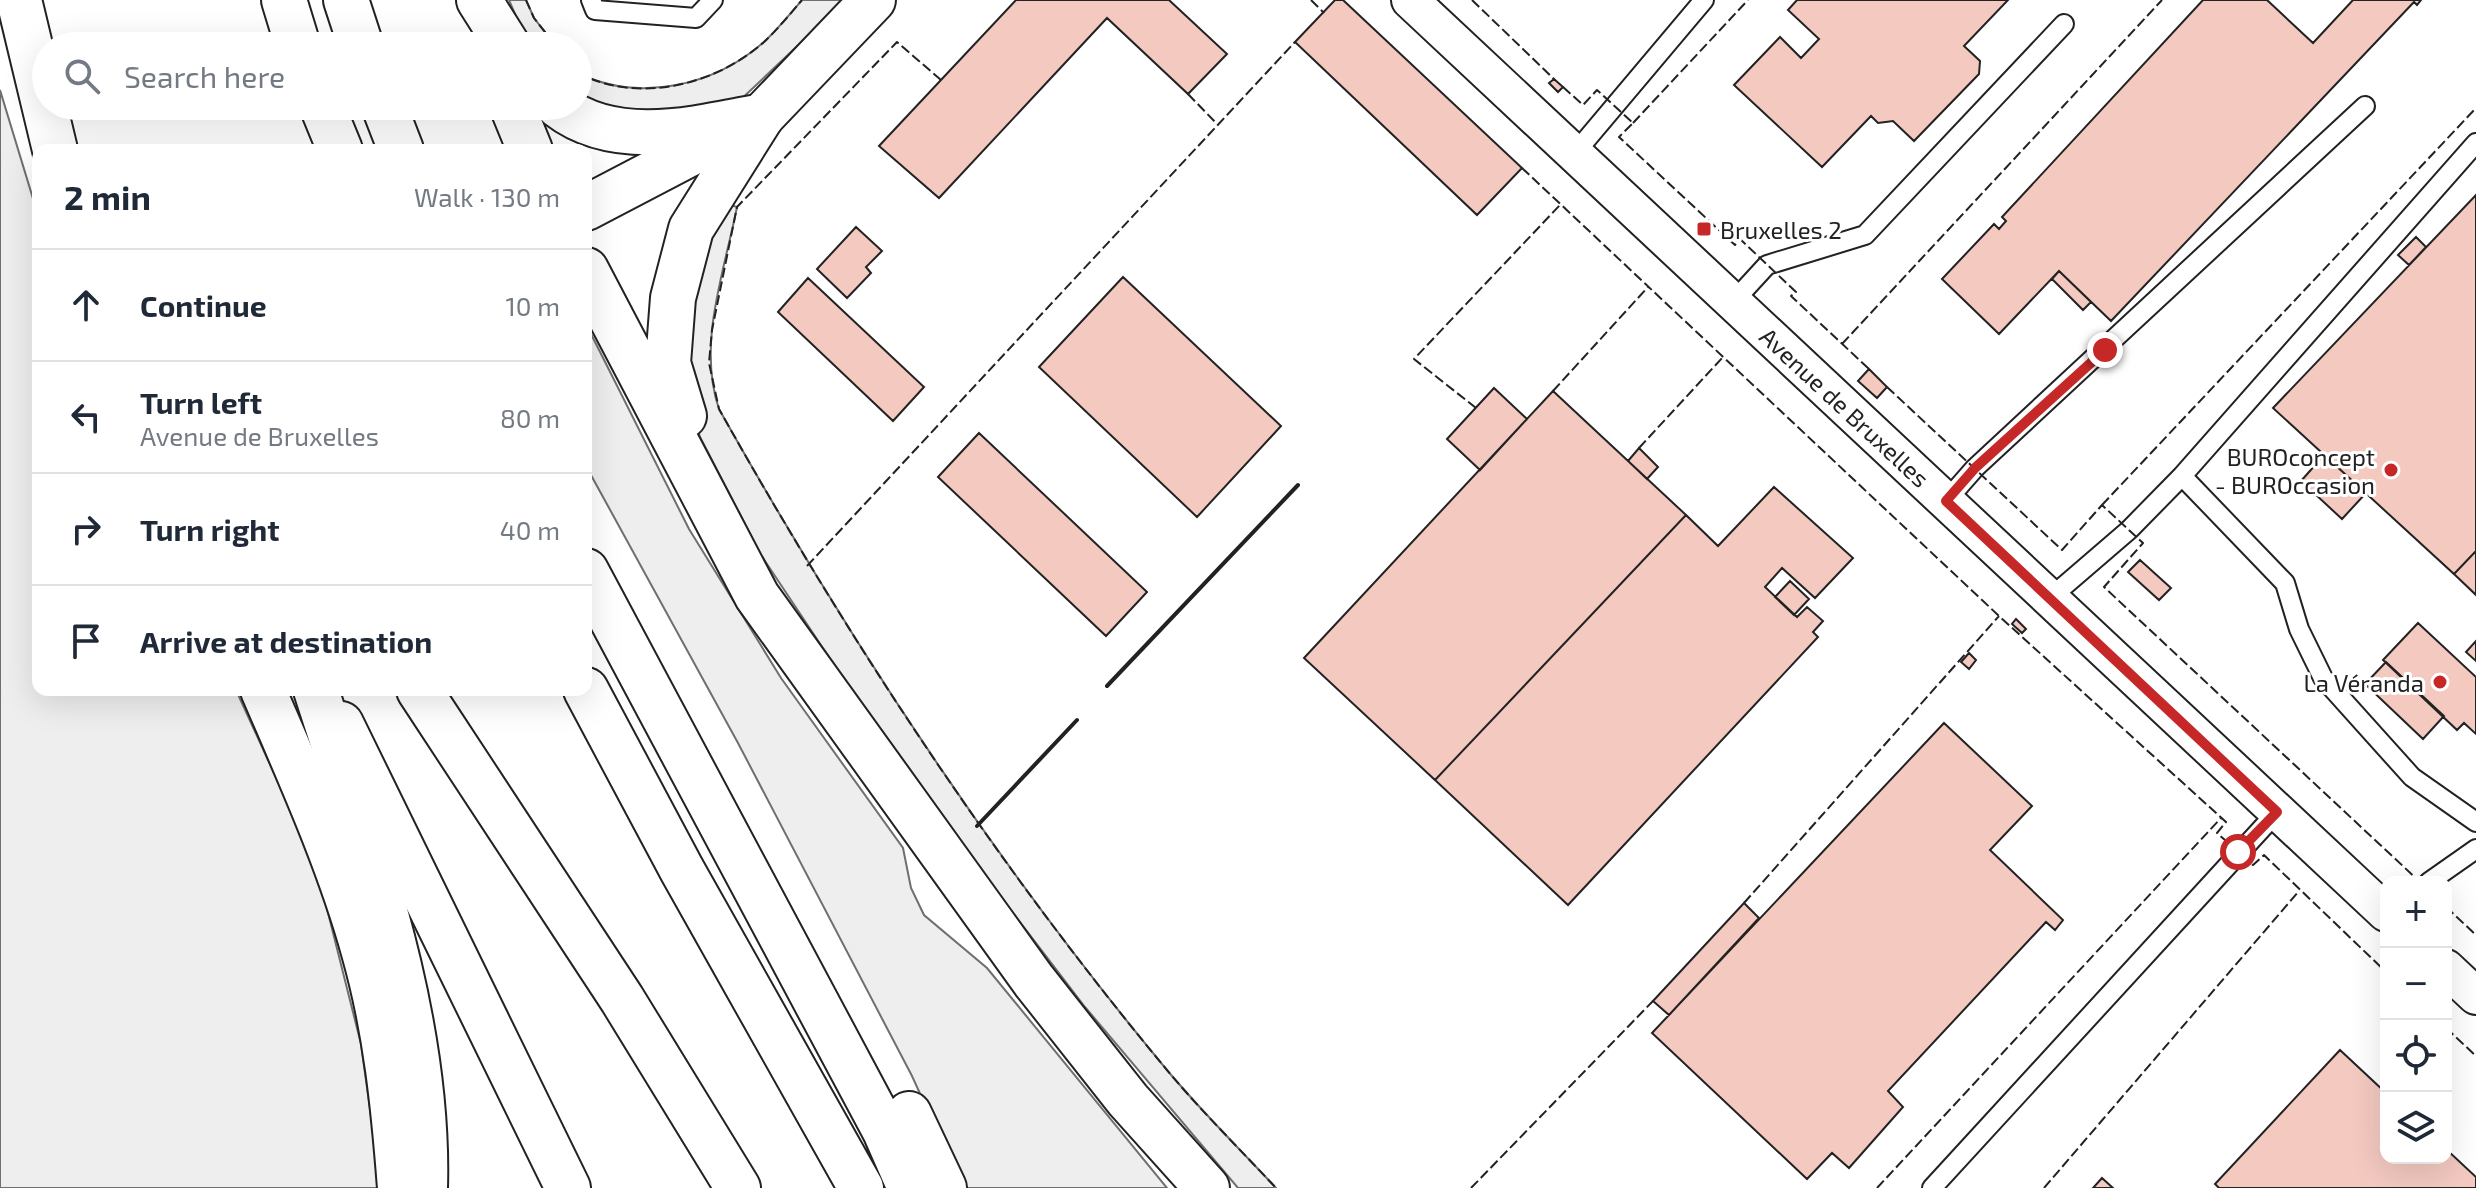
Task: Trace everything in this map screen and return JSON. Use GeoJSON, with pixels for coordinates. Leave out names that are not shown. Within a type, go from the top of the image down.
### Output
{"type":"FeatureCollection","features":[{"type":"Feature","properties":{"kind":"main road"},"geometry":{"type":"LineString","coordinates":[[19,0],[32,52]]}},
{"type":"Feature","properties":{"kind":"main road"},"geometry":{"type":"LineString","coordinates":[[284,0],[294,32]]}},
{"type":"Feature","properties":{"kind":"main road"},"geometry":{"type":"LineString","coordinates":[[346,0],[356,32]]}},
{"type":"Feature","properties":{"kind":"main road"},"geometry":{"type":"LineString","coordinates":[[469,0],[481,32]]}},
{"type":"Feature","properties":{"kind":"main road"},"geometry":{"type":"LineString","coordinates":[[479,0],[499,32]]}},
{"type":"Feature","properties":{"kind":"main road"},"geometry":{"type":"LineString","coordinates":[[757,596],[680,406],[668,363],[673,298],[691,229],[762,116],[873,0]]}},
{"type":"Feature","properties":{"kind":"main road"},"geometry":{"type":"LineString","coordinates":[[582,120],[626,131],[684,131],[762,116]]}},
{"type":"Feature","properties":{"kind":"main road"},"geometry":{"type":"LineString","coordinates":[[592,205],[762,116]]}},
{"type":"Feature","properties":{"kind":"main road"},"geometry":{"type":"LineString","coordinates":[[49,120],[54,141]]}},
{"type":"Feature","properties":{"kind":"main road"},"geometry":{"type":"LineString","coordinates":[[328,120],[338,144]]}},
{"type":"Feature","properties":{"kind":"main road"},"geometry":{"type":"LineString","coordinates":[[389,120],[399,144]]}},
{"type":"Feature","properties":{"kind":"main road"},"geometry":{"type":"LineString","coordinates":[[518,120],[528,144]]}},
{"type":"Feature","properties":{"kind":"main road"},"geometry":{"type":"LineString","coordinates":[[592,281],[757,596],[1034,981],[1128,1100],[1207,1188]]}},
{"type":"Feature","properties":{"kind":"main road"},"geometry":{"type":"LineString","coordinates":[[592,582],[885,1131],[910,1188]]}},
{"type":"Feature","properties":{"kind":"main road"},"geometry":{"type":"LineString","coordinates":[[631,656],[902,1099],[944,1188]]}},
{"type":"Feature","properties":{"kind":"main road"},"geometry":{"type":"LineString","coordinates":[[266,696],[328,842],[364,953],[386,1049],[400,1188]]}},
{"type":"Feature","properties":{"kind":"main road"},"geometry":{"type":"LineString","coordinates":[[318,696],[370,861],[403,993],[426,1139],[425,1188]]}},
{"type":"Feature","properties":{"kind":"main road"},"geometry":{"type":"LineString","coordinates":[[326,696],[568,1188]]}},
{"type":"Feature","properties":{"kind":"main road"},"geometry":{"type":"LineString","coordinates":[[423,696],[622,999],[738,1188]]}},
{"type":"Feature","properties":{"kind":"main road"},"geometry":{"type":"LineString","coordinates":[[589,696],[682,870],[861,1188]]}},
{"type":"Feature","properties":{"kind":"street","name":"Avenue de Bruxelles"},"geometry":{"type":"LineString","coordinates":[[1410,0],[2380,907]]}},
{"type":"Feature","properties":{"kind":"street"},"geometry":{"type":"LineString","coordinates":[[2452,974],[2476,996]]}},
{"type":"Feature","properties":{"kind":"lane"},"geometry":{"type":"LineString","coordinates":[[591,0],[595,10],[696,18],[713,0]]}},
{"type":"Feature","properties":{"kind":"lane"},"geometry":{"type":"LineString","coordinates":[[1575,153],[1704,0]]}},
{"type":"Feature","properties":{"kind":"lane"},"geometry":{"type":"LineString","coordinates":[[1733,302],[1767,265],[1865,235],[2064,24]]}},
{"type":"Feature","properties":{"kind":"lane"},"geometry":{"type":"LineString","coordinates":[[1946,501],[1975,468],[2365,106]]}},
{"type":"Feature","properties":{"kind":"lane"},"geometry":{"type":"LineString","coordinates":[[2050,598],[2129,530],[2182,476],[2476,143]]}},
{"type":"Feature","properties":{"kind":"lane"},"geometry":{"type":"LineString","coordinates":[[2182,476],[2285,583],[2299,629],[2323,678],[2412,777],[2476,822]]}},
{"type":"Feature","properties":{"kind":"lane"},"geometry":{"type":"LineString","coordinates":[[1932,1188],[2277,812]]}},
{"type":"Feature","properties":{"kind":"lane"},"geometry":{"type":"LineString","coordinates":[[2438,876],[2476,849]]}},
{"type":"Feature","properties":{"kind":"shaded area"},"geometry":{"type":"Polygon","coordinates":[[[509,0],[526,0],[545,32],[524,32],[509,0]]]}},
{"type":"Feature","properties":{"kind":"shaded area"},"geometry":{"type":"Polygon","coordinates":[[[802,0],[846,0],[736,104],[637,118],[592,101],[592,78],[626,87],[650,88],[699,79],[744,57],[779,27],[802,0]]]}},
{"type":"Feature","properties":{"kind":"shaded area"},"geometry":{"type":"Polygon","coordinates":[[[0,90],[32,195],[32,696],[239,696],[316,865],[361,1044],[381,1188],[0,1188],[0,90]]]}},
{"type":"Feature","properties":{"kind":"shaded area"},"geometry":{"type":"Polygon","coordinates":[[[721,202],[737,207],[712,334],[713,384],[719,409],[871,664],[982,828],[1100,987],[1162,1064],[1276,1188],[1238,1188],[1085,1007],[906,773],[761,555],[700,437],[685,391],[681,347],[721,202]]]}},
{"type":"Feature","properties":{"kind":"shaded area"},"geometry":{"type":"Polygon","coordinates":[[[592,336],[689,529],[781,678],[903,848],[911,888],[924,915],[987,968],[1167,1188],[963,1188],[912,1076],[738,743],[592,477],[592,336]]]}},
{"type":"Feature","properties":{"kind":"building"},"geometry":{"type":"Polygon","coordinates":[[[1016,0],[1169,0],[1227,54],[1188,94],[1107,18],[939,198],[879,146],[1016,0]]]}},
{"type":"Feature","properties":{"kind":"building"},"geometry":{"type":"Polygon","coordinates":[[[1335,0],[1343,0],[1522,168],[1477,215],[1295,42],[1335,0]]]}},
{"type":"Feature","properties":{"kind":"building"},"geometry":{"type":"Polygon","coordinates":[[[1797,0],[2008,0],[1964,46],[1980,61],[1979,74],[1914,141],[1893,121],[1878,123],[1871,116],[1822,167],[1734,85],[1780,37],[1801,58],[1819,39],[1788,10],[1797,0]]]}},
{"type":"Feature","properties":{"kind":"building"},"geometry":{"type":"Polygon","coordinates":[[[2203,0],[2267,0],[2313,43],[2353,0],[2421,0],[2417,5],[2414,2],[2111,321],[2059,271],[1999,334],[1942,279],[1994,224],[1999,229],[2006,221],[2002,217],[2203,0]]]}},
{"type":"Feature","properties":{"kind":"building"},"geometry":{"type":"Polygon","coordinates":[[[1554,79],[1563,87],[1558,92],[1549,83],[1554,79]]]}},
{"type":"Feature","properties":{"kind":"building"},"geometry":{"type":"Polygon","coordinates":[[[2476,195],[2476,551],[2454,574],[2273,408],[2476,195]]]}},
{"type":"Feature","properties":{"kind":"building"},"geometry":{"type":"Polygon","coordinates":[[[856,227],[882,251],[866,267],[871,273],[847,298],[817,269],[856,227]]]}},
{"type":"Feature","properties":{"kind":"building"},"geometry":{"type":"Polygon","coordinates":[[[2416,237],[2426,247],[2409,265],[2398,255],[2416,237]]]}},
{"type":"Feature","properties":{"kind":"building"},"geometry":{"type":"Polygon","coordinates":[[[2059,271],[2091,302],[2083,310],[2052,279],[2059,271]]]}},
{"type":"Feature","properties":{"kind":"building"},"geometry":{"type":"Polygon","coordinates":[[[1123,277],[1281,426],[1197,517],[1039,367],[1123,277]]]}},
{"type":"Feature","properties":{"kind":"building"},"geometry":{"type":"Polygon","coordinates":[[[808,278],[924,387],[893,421],[778,312],[808,278]]]}},
{"type":"Feature","properties":{"kind":"building"},"geometry":{"type":"Polygon","coordinates":[[[1869,369],[1887,387],[1877,398],[1858,381],[1869,369]]]}},
{"type":"Feature","properties":{"kind":"building"},"geometry":{"type":"Polygon","coordinates":[[[1494,388],[1527,419],[1480,470],[1447,439],[1494,388]]]}},
{"type":"Feature","properties":{"kind":"building"},"geometry":{"type":"Polygon","coordinates":[[[1553,391],[1686,515],[1435,780],[1304,658],[1553,391]]]}},
{"type":"Feature","properties":{"kind":"building"},"geometry":{"type":"Polygon","coordinates":[[[979,433],[1147,592],[1106,636],[938,477],[979,433]]]}},
{"type":"Feature","properties":{"kind":"building"},"geometry":{"type":"Polygon","coordinates":[[[1639,448],[1658,467],[1647,479],[1628,461],[1639,448]]]}},
{"type":"Feature","properties":{"kind":"building"},"geometry":{"type":"Polygon","coordinates":[[[2324,455],[2366,493],[2342,519],[2301,481],[2324,455]]]}},
{"type":"Feature","properties":{"kind":"building"},"geometry":{"type":"Polygon","coordinates":[[[1774,487],[1853,558],[1815,598],[1782,568],[1765,587],[1797,617],[1807,607],[1823,621],[1813,632],[1818,637],[1568,905],[1435,780],[1686,515],[1718,546],[1774,487]]]}},
{"type":"Feature","properties":{"kind":"building"},"geometry":{"type":"Polygon","coordinates":[[[2476,551],[2476,595],[2454,574],[2476,551]]]}},
{"type":"Feature","properties":{"kind":"building"},"geometry":{"type":"Polygon","coordinates":[[[2140,560],[2171,588],[2159,600],[2128,572],[2140,560]]]}},
{"type":"Feature","properties":{"kind":"building"},"geometry":{"type":"Polygon","coordinates":[[[1790,581],[1809,599],[1794,615],[1775,597],[1790,581]]]}},
{"type":"Feature","properties":{"kind":"building"},"geometry":{"type":"Polygon","coordinates":[[[2016,619],[2026,629],[2022,633],[2012,624],[2016,619]]]}},
{"type":"Feature","properties":{"kind":"building"},"geometry":{"type":"Polygon","coordinates":[[[2418,623],[2476,677],[2476,734],[2464,723],[2457,730],[2383,660],[2418,623]]]}},
{"type":"Feature","properties":{"kind":"building"},"geometry":{"type":"Polygon","coordinates":[[[2476,641],[2476,661],[2466,652],[2476,641]]]}},
{"type":"Feature","properties":{"kind":"building"},"geometry":{"type":"Polygon","coordinates":[[[1969,653],[1976,660],[1969,669],[1961,662],[1969,653]]]}},
{"type":"Feature","properties":{"kind":"building"},"geometry":{"type":"Polygon","coordinates":[[[2386,662],[2444,716],[2423,739],[2365,684],[2386,662]]]}},
{"type":"Feature","properties":{"kind":"building"},"geometry":{"type":"Polygon","coordinates":[[[1944,723],[2032,806],[1990,850],[2063,920],[2055,930],[2046,922],[1888,1091],[1903,1107],[1849,1168],[1832,1153],[1807,1179],[1652,1033],[1944,723]]]}},
{"type":"Feature","properties":{"kind":"building"},"geometry":{"type":"Polygon","coordinates":[[[1744,903],[1759,918],[1669,1015],[1653,1001],[1744,903]]]}},
{"type":"Feature","properties":{"kind":"building"},"geometry":{"type":"Polygon","coordinates":[[[2340,1050],[2380,1087],[2380,1164],[2452,1164],[2452,1155],[2476,1177],[2476,1188],[2219,1188],[2215,1184],[2340,1050]]]}},
{"type":"Feature","properties":{"kind":"building"},"geometry":{"type":"Polygon","coordinates":[[[2102,1178],[2113,1188],[2093,1188],[2102,1178]]]}},
{"type":"Feature","properties":{"kind":"fence"},"geometry":{"type":"LineString","coordinates":[[526,0],[545,32]]}},
{"type":"Feature","properties":{"kind":"fence"},"geometry":{"type":"LineString","coordinates":[[592,78],[625,87],[650,88],[675,86],[699,79],[722,70],[764,42],[802,0]]}},
{"type":"Feature","properties":{"kind":"fence"},"geometry":{"type":"LineString","coordinates":[[1311,0],[1324,13]]}},
{"type":"Feature","properties":{"kind":"fence"},"geometry":{"type":"LineString","coordinates":[[1472,0],[1554,79]]}},
{"type":"Feature","properties":{"kind":"fence"},"geometry":{"type":"LineString","coordinates":[[1633,123],[1748,0]]}},
{"type":"Feature","properties":{"kind":"fence"},"geometry":{"type":"LineString","coordinates":[[1842,344],[2162,0]]}},
{"type":"Feature","properties":{"kind":"fence"},"geometry":{"type":"LineString","coordinates":[[941,80],[897,42],[737,207],[712,330],[709,363],[719,409],[871,664],[982,828],[1100,987],[1162,1064],[1276,1188]]}},
{"type":"Feature","properties":{"kind":"fence"},"geometry":{"type":"LineString","coordinates":[[807,566],[1295,42]]}},
{"type":"Feature","properties":{"kind":"fence"},"geometry":{"type":"LineString","coordinates":[[1563,87],[1583,105],[1597,90],[1633,123],[1619,137],[1735,245],[1740,239],[1796,292],[1791,296],[1869,369]]}},
{"type":"Feature","properties":{"kind":"fence"},"geometry":{"type":"LineString","coordinates":[[1188,94],[1218,125]]}},
{"type":"Feature","properties":{"kind":"fence"},"geometry":{"type":"LineString","coordinates":[[2102,505],[2476,108]]}},
{"type":"Feature","properties":{"kind":"fence"},"geometry":{"type":"LineString","coordinates":[[1522,168],[1999,616],[2226,822],[2217,833],[2253,865],[2264,855],[2380,966]]}},
{"type":"Feature","properties":{"kind":"fence"},"geometry":{"type":"LineString","coordinates":[[1476,408],[1414,359],[1560,205]]}},
{"type":"Feature","properties":{"kind":"fence"},"geometry":{"type":"LineString","coordinates":[[1553,391],[1648,287]]}},
{"type":"Feature","properties":{"kind":"fence"},"geometry":{"type":"LineString","coordinates":[[1639,448],[1723,357]]}},
{"type":"Feature","properties":{"kind":"fence"},"geometry":{"type":"LineString","coordinates":[[1887,387],[2062,550],[2102,505],[2143,543],[2104,587],[2414,876]]}},
{"type":"Feature","properties":{"kind":"fence"},"geometry":{"type":"LineString","coordinates":[[1744,903],[1999,616]]}},
{"type":"Feature","properties":{"kind":"fence"},"geometry":{"type":"LineString","coordinates":[[1877,1188],[2221,818]]}},
{"type":"Feature","properties":{"kind":"fence"},"geometry":{"type":"LineString","coordinates":[[2044,1188],[2299,891]]}},
{"type":"Feature","properties":{"kind":"fence"},"geometry":{"type":"LineString","coordinates":[[2452,913],[2476,935]]}},
{"type":"Feature","properties":{"kind":"fence"},"geometry":{"type":"LineString","coordinates":[[1471,1188],[1653,1001]]}},
{"type":"Feature","properties":{"kind":"fence"},"geometry":{"type":"LineString","coordinates":[[2452,1034],[2476,1056]]}},
{"type":"Feature","properties":{"kind":"wall"},"geometry":{"type":"LineString","coordinates":[[1107,686],[1298,485]]}},
{"type":"Feature","properties":{"kind":"wall"},"geometry":{"type":"LineString","coordinates":[[977,826],[1077,720]]}},
{"type":"Feature","properties":{"kind":"place","name":"Bruxelles 2"},"geometry":{"type":"Point","coordinates":[1704,229]}},
{"type":"Feature","properties":{"kind":"place","name":"BUROconcept - BUROccasion"},"geometry":{"type":"Point","coordinates":[2391,470]}},
{"type":"Feature","properties":{"kind":"place","name":"La Véranda"},"geometry":{"type":"Point","coordinates":[2440,682]}},
{"type":"Feature","properties":{"kind":"route"},"geometry":{"type":"LineString","coordinates":[[2105,350],[1975,468],[1946,501],[2277,812],[2238,852]]}}]}
